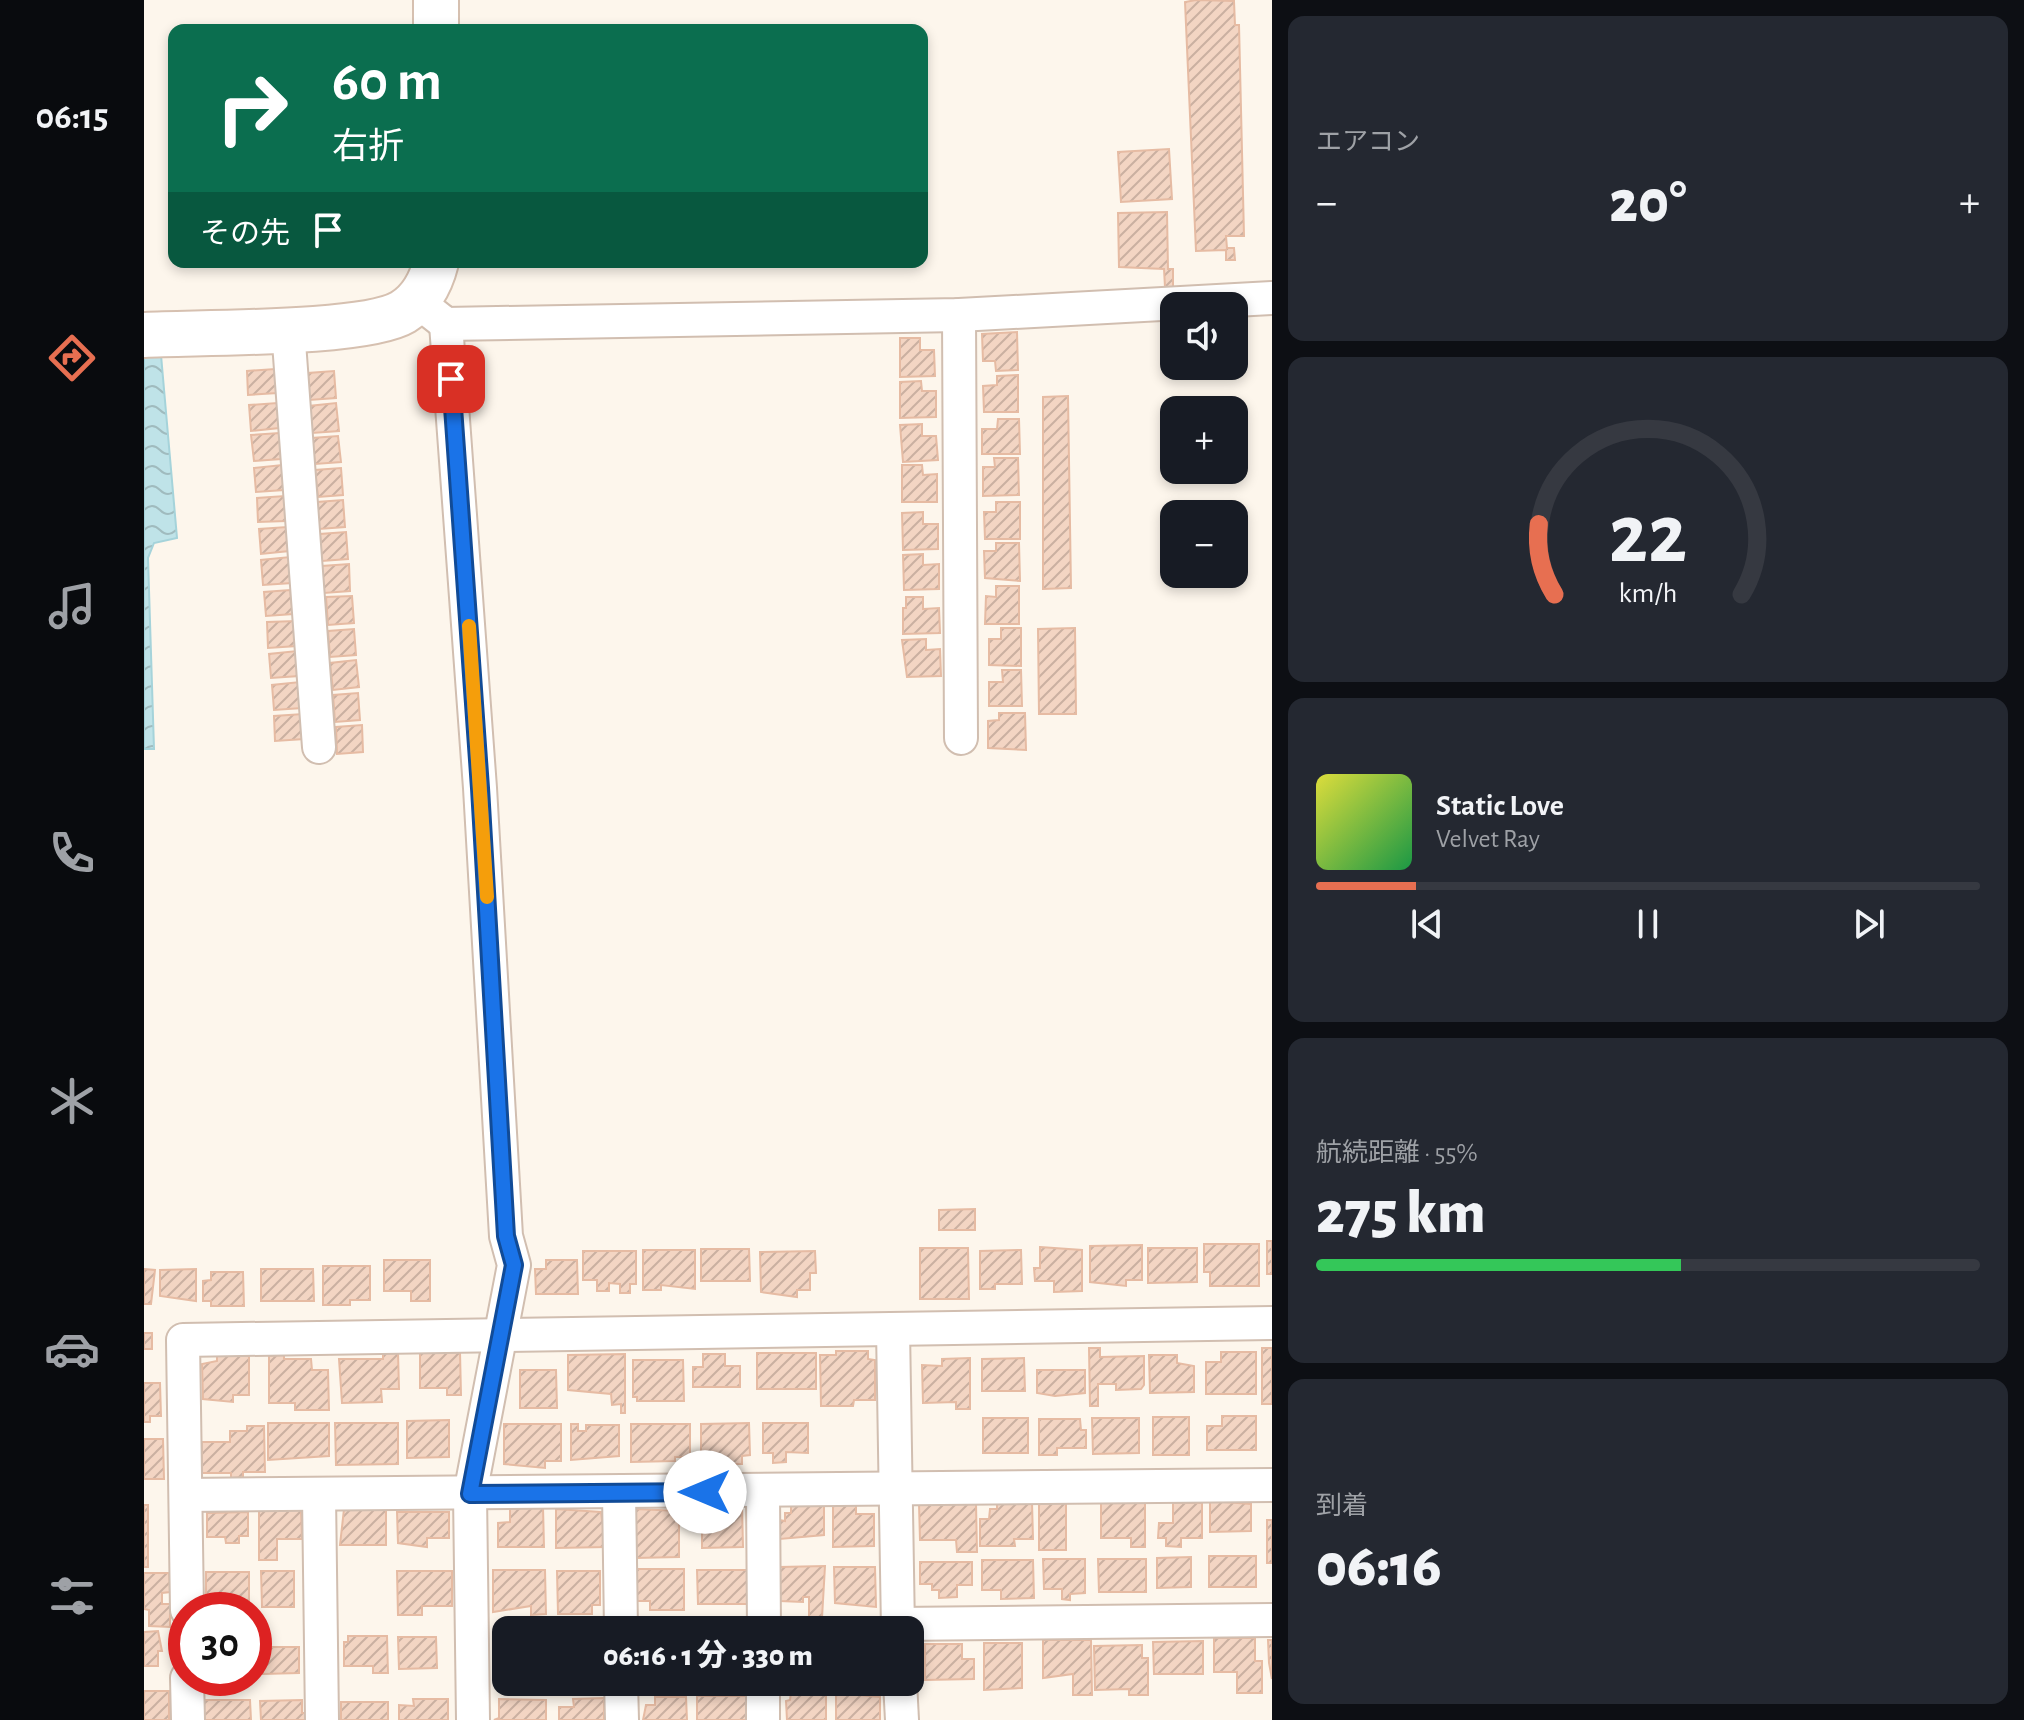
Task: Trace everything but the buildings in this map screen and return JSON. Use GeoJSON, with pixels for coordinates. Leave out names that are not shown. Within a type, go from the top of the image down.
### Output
{"type":"FeatureCollection","features":[{"type":"Feature","properties":{"kind":"street"},"geometry":{"type":"LineString","coordinates":[[436,0],[436,24]]}},
{"type":"Feature","properties":{"kind":"street"},"geometry":{"type":"LineString","coordinates":[[434,268],[426,289],[432,313],[479,772],[506,1236],[514,1265],[470,1494],[473,1720]]}},
{"type":"Feature","properties":{"kind":"street"},"geometry":{"type":"LineString","coordinates":[[144,335],[288,329],[432,313],[959,315],[1272,298]]}},
{"type":"Feature","properties":{"kind":"street"},"geometry":{"type":"LineString","coordinates":[[959,315],[961,738]]}},
{"type":"Feature","properties":{"kind":"street"},"geometry":{"type":"LineString","coordinates":[[288,329],[319,747]]}},
{"type":"Feature","properties":{"kind":"street"},"geometry":{"type":"LineString","coordinates":[[187,1592],[183,1340],[1272,1323]]}},
{"type":"Feature","properties":{"kind":"street"},"geometry":{"type":"LineString","coordinates":[[893,1329],[898,1616]]}},
{"type":"Feature","properties":{"kind":"street"},"geometry":{"type":"LineString","coordinates":[[186,1495],[1272,1485]]}},
{"type":"Feature","properties":{"kind":"street"},"geometry":{"type":"LineString","coordinates":[[619,1492],[621,1616]]}},
{"type":"Feature","properties":{"kind":"street"},"geometry":{"type":"LineString","coordinates":[[763,1492],[764,1616]]}},
{"type":"Feature","properties":{"kind":"street"},"geometry":{"type":"LineString","coordinates":[[319,1495],[322,1720]]}},
{"type":"Feature","properties":{"kind":"street"},"geometry":{"type":"LineString","coordinates":[[924,1627],[1272,1620]]}},
{"type":"Feature","properties":{"kind":"street"},"geometry":{"type":"LineString","coordinates":[[187,1696],[188,1720]]}},
{"type":"Feature","properties":{"kind":"street"},"geometry":{"type":"LineString","coordinates":[[621,1696],[622,1720]]}},
{"type":"Feature","properties":{"kind":"street"},"geometry":{"type":"LineString","coordinates":[[763,1696],[763,1720]]}},
{"type":"Feature","properties":{"kind":"street"},"geometry":{"type":"LineString","coordinates":[[901,1696],[902,1720]]}},
{"type":"Feature","properties":{"kind":"water"},"geometry":{"type":"Polygon","coordinates":[[[144,355],[161,355],[177,538],[154,543],[148,558],[154,749],[144,749],[144,355]]]}},
{"type":"Feature","properties":{"kind":"slow traffic"},"geometry":{"type":"LineString","coordinates":[[469,626],[487,897]]}},
{"type":"Feature","properties":{"kind":"route"},"geometry":{"type":"LineString","coordinates":[[451,379],[480,788],[506,1236],[514,1265],[470,1494],[705,1492]]}}]}
